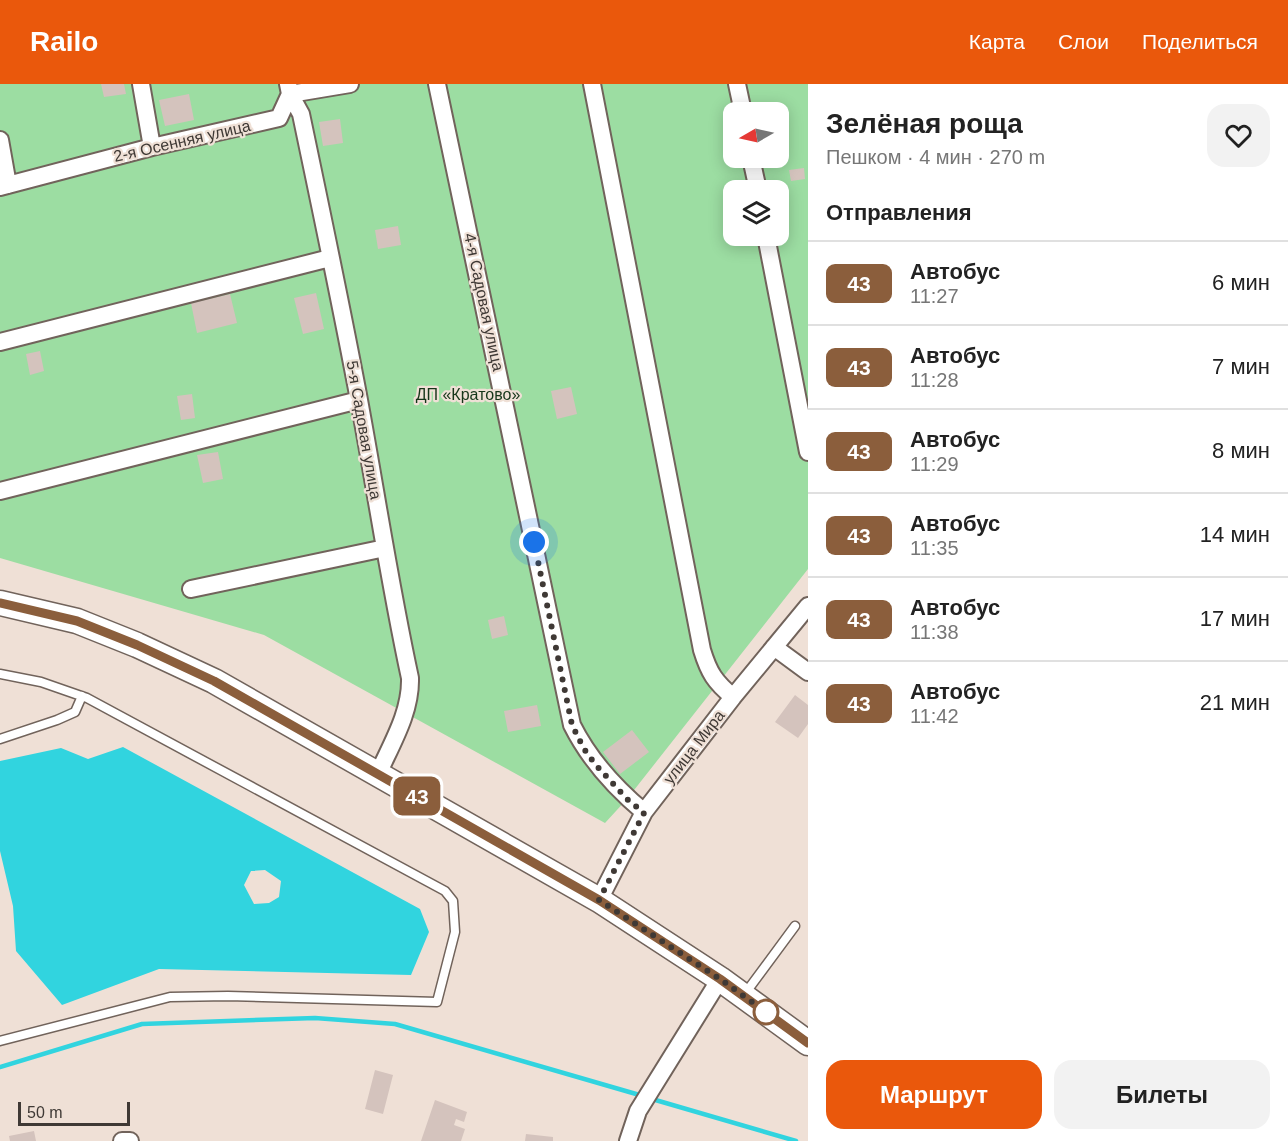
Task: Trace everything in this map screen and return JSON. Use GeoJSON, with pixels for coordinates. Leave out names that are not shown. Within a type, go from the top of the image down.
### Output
{"type":"FeatureCollection","features":[{"type":"Feature","properties":{"kind":"main road"},"geometry":{"type":"LineString","coordinates":[[0,603],[77,621],[137,645],[214,681],[599,900],[720,979],[808,1043]]}},
{"type":"Feature","properties":{"kind":"street"},"geometry":{"type":"LineString","coordinates":[[141,84],[152,147]]}},
{"type":"Feature","properties":{"kind":"street"},"geometry":{"type":"LineString","coordinates":[[289,89],[350,84]]}},
{"type":"Feature","properties":{"kind":"street","name":"4-я Садовая улица"},"geometry":{"type":"LineString","coordinates":[[437,84],[572,725],[584,749],[595,764],[627,799],[644,813]]}},
{"type":"Feature","properties":{"kind":"street"},"geometry":{"type":"LineString","coordinates":[[592,84],[702,650],[707,667],[716,683],[733,697]]}},
{"type":"Feature","properties":{"kind":"street"},"geometry":{"type":"LineString","coordinates":[[737,84],[740,102]]}},
{"type":"Feature","properties":{"kind":"street","name":"2-я Осенняя улица"},"geometry":{"type":"LineString","coordinates":[[4,186],[152,147],[279,118],[289,89]]}},
{"type":"Feature","properties":{"kind":"street","name":"5-я Садовая улица"},"geometry":{"type":"LineString","coordinates":[[289,89],[301,114],[359,400],[410,678],[411,693],[405,714],[378,774]]}},
{"type":"Feature","properties":{"kind":"street"},"geometry":{"type":"LineString","coordinates":[[0,140],[4,186]]}},
{"type":"Feature","properties":{"kind":"street"},"geometry":{"type":"LineString","coordinates":[[768,246],[808,452]]}},
{"type":"Feature","properties":{"kind":"street"},"geometry":{"type":"LineString","coordinates":[[0,342],[330,258]]}},
{"type":"Feature","properties":{"kind":"street"},"geometry":{"type":"LineString","coordinates":[[0,491],[359,400]]}},
{"type":"Feature","properties":{"kind":"street"},"geometry":{"type":"LineString","coordinates":[[191,589],[385,549]]}},
{"type":"Feature","properties":{"kind":"street","name":"улица Мира"},"geometry":{"type":"LineString","coordinates":[[599,900],[644,813],[733,697],[808,606]]}},
{"type":"Feature","properties":{"kind":"street"},"geometry":{"type":"LineString","coordinates":[[774,647],[808,672]]}},
{"type":"Feature","properties":{"kind":"street"},"geometry":{"type":"LineString","coordinates":[[628,1141],[638,1111],[720,979]]}},
{"type":"Feature","properties":{"kind":"street"},"geometry":{"type":"LineString","coordinates":[[124,1141],[130,1141]]}},
{"type":"Feature","properties":{"kind":"lane"},"geometry":{"type":"LineString","coordinates":[[0,674],[41,682],[82,696],[445,891],[453,901],[455,932],[437,1002],[228,996],[170,997],[0,1041]]}},
{"type":"Feature","properties":{"kind":"lane"},"geometry":{"type":"LineString","coordinates":[[0,739],[75,712],[82,696]]}},
{"type":"Feature","properties":{"kind":"lane"},"geometry":{"type":"LineString","coordinates":[[744,996],[795,926]]}},
{"type":"Feature","properties":{"kind":"green space","name":"ДП «Кратово»"},"geometry":{"type":"Polygon","coordinates":[[[0,84],[808,84],[808,569],[627,799],[605,823],[264,635],[0,558],[0,84]]]}},
{"type":"Feature","properties":{"kind":"water"},"geometry":{"type":"Polygon","coordinates":[[[123,747],[420,909],[429,932],[411,975],[159,969],[62,1005],[16,951],[13,906],[0,851],[0,761],[61,748],[88,759],[123,747]],[[265,870],[251,871],[244,885],[254,904],[269,903],[279,897],[281,881],[265,870]]]}},
{"type":"Feature","properties":{"kind":"building"},"geometry":{"type":"Polygon","coordinates":[[[101,84],[124,84],[126,94],[104,97],[101,84]]]}},
{"type":"Feature","properties":{"kind":"building"},"geometry":{"type":"Polygon","coordinates":[[[189,94],[194,120],[165,126],[159,100],[189,94]]]}},
{"type":"Feature","properties":{"kind":"building"},"geometry":{"type":"Polygon","coordinates":[[[340,119],[343,143],[323,146],[319,122],[340,119]]]}},
{"type":"Feature","properties":{"kind":"building"},"geometry":{"type":"Polygon","coordinates":[[[804,168],[805,179],[791,181],[789,170],[804,168]]]}},
{"type":"Feature","properties":{"kind":"building"},"geometry":{"type":"Polygon","coordinates":[[[398,226],[401,245],[378,249],[375,230],[398,226]]]}},
{"type":"Feature","properties":{"kind":"building"},"geometry":{"type":"Polygon","coordinates":[[[316,293],[324,329],[303,334],[294,298],[316,293]]]}},
{"type":"Feature","properties":{"kind":"building"},"geometry":{"type":"Polygon","coordinates":[[[230,294],[237,323],[197,333],[191,303],[230,294]]]}},
{"type":"Feature","properties":{"kind":"building"},"geometry":{"type":"Polygon","coordinates":[[[40,351],[44,371],[30,375],[26,354],[40,351]]]}},
{"type":"Feature","properties":{"kind":"building"},"geometry":{"type":"Polygon","coordinates":[[[571,387],[577,414],[557,419],[551,391],[571,387]]]}},
{"type":"Feature","properties":{"kind":"building"},"geometry":{"type":"Polygon","coordinates":[[[192,394],[195,418],[181,420],[177,396],[192,394]]]}},
{"type":"Feature","properties":{"kind":"building"},"geometry":{"type":"Polygon","coordinates":[[[218,452],[223,479],[203,483],[197,455],[218,452]]]}},
{"type":"Feature","properties":{"kind":"building"},"geometry":{"type":"Polygon","coordinates":[[[504,616],[508,635],[492,639],[488,620],[504,616]]]}},
{"type":"Feature","properties":{"kind":"building"},"geometry":{"type":"Polygon","coordinates":[[[795,695],[808,705],[808,724],[798,738],[775,722],[795,695]]]}},
{"type":"Feature","properties":{"kind":"building"},"geometry":{"type":"Polygon","coordinates":[[[537,705],[541,726],[508,732],[504,711],[537,705]]]}},
{"type":"Feature","properties":{"kind":"building"},"geometry":{"type":"Polygon","coordinates":[[[632,730],[649,752],[620,774],[603,752],[632,730]]]}},
{"type":"Feature","properties":{"kind":"building"},"geometry":{"type":"Polygon","coordinates":[[[375,1070],[393,1075],[383,1114],[365,1109],[375,1070]]]}},
{"type":"Feature","properties":{"kind":"building"},"geometry":{"type":"Polygon","coordinates":[[[435,1100],[467,1112],[464,1122],[456,1119],[454,1125],[465,1129],[461,1141],[421,1141],[435,1100]]]}},
{"type":"Feature","properties":{"kind":"building"},"geometry":{"type":"Polygon","coordinates":[[[34,1131],[36,1141],[10,1141],[9,1136],[34,1131]]]}},
{"type":"Feature","properties":{"kind":"building"},"geometry":{"type":"Polygon","coordinates":[[[526,1134],[553,1137],[553,1141],[525,1141],[526,1134]]]}},
{"type":"Feature","properties":{"kind":"waterway"},"geometry":{"type":"LineString","coordinates":[[0,1067],[142,1024],[315,1018],[395,1024],[643,1096]]}},
{"type":"Feature","properties":{"kind":"waterway"},"geometry":{"type":"LineString","coordinates":[[652,1099],[796,1141]]}},
{"type":"Feature","properties":{"kind":"bus line","name":"43"},"geometry":{"type":"LineString","coordinates":[[0,603],[77,621],[137,645],[214,681],[599,900],[720,979],[808,1043]]}},
{"type":"Feature","properties":{"kind":"route"},"geometry":{"type":"LineString","coordinates":[[534,542],[572,725],[584,749],[595,764],[613,781],[627,799],[644,813],[599,900],[766,1012]]}}]}
